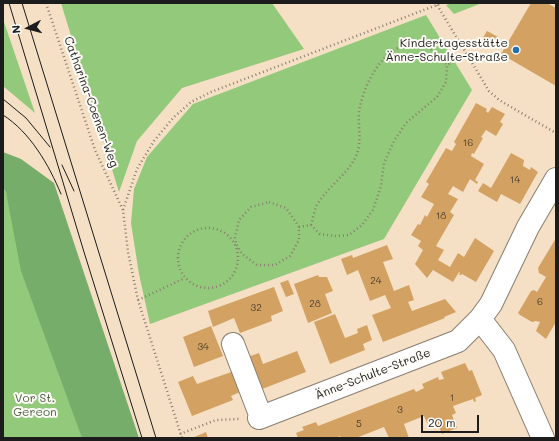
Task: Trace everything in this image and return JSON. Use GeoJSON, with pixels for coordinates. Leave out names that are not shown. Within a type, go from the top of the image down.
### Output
{"type":"FeatureCollection","features":[{"type":"Feature","properties":{"kind":"street","name":"Änne-Schulte-Straße"},"geometry":{"type":"LineString","coordinates":[[260,417],[458,341],[480,319],[491,304],[528,227],[556,180]]}},
{"type":"Feature","properties":{"kind":"street"},"geometry":{"type":"LineString","coordinates":[[480,319],[504,350],[543,438]]}},
{"type":"Feature","properties":{"kind":"street"},"geometry":{"type":"LineString","coordinates":[[233,344],[260,417]]}},
{"type":"Feature","properties":{"kind":"path","name":"Catharina-Coenen-Weg"},"geometry":{"type":"LineString","coordinates":[[46,3],[95,150],[123,210],[128,252],[138,300],[182,438]]}},
{"type":"Feature","properties":{"kind":"path"},"geometry":{"type":"LineString","coordinates":[[123,210],[137,169],[154,141],[173,118],[191,102],[211,92],[442,3]]}},
{"type":"Feature","properties":{"kind":"path"},"geometry":{"type":"LineString","coordinates":[[436,5],[489,91],[499,100],[556,133]]}},
{"type":"Feature","properties":{"kind":"path"},"geometry":{"type":"LineString","coordinates":[[418,44],[433,50],[447,65],[446,82],[438,97],[406,123],[394,141],[384,163],[381,186],[373,210],[362,225],[349,235],[336,236],[320,234],[310,225],[317,205],[330,188],[347,172],[356,157],[360,146],[359,109],[365,88],[376,68],[388,54],[402,45],[418,44]]}},
{"type":"Feature","properties":{"kind":"path"},"geometry":{"type":"LineString","coordinates":[[447,65],[466,54]]}},
{"type":"Feature","properties":{"kind":"path"},"geometry":{"type":"LineString","coordinates":[[236,244],[224,231],[213,228],[208,227],[191,232],[180,245],[177,263],[185,278],[200,288],[217,287],[232,278],[238,262],[236,244],[236,238],[239,220],[251,207],[269,202],[286,208],[299,227],[298,240],[290,256],[275,265],[257,264],[242,254],[236,244]]}},
{"type":"Feature","properties":{"kind":"path"},"geometry":{"type":"LineString","coordinates":[[299,227],[310,225]]}},
{"type":"Feature","properties":{"kind":"path"},"geometry":{"type":"LineString","coordinates":[[138,300],[185,278]]}},
{"type":"Feature","properties":{"kind":"path"},"geometry":{"type":"LineString","coordinates":[[180,434],[216,420],[260,417]]}},
{"type":"Feature","properties":{"kind":"green space"},"geometry":{"type":"Polygon","coordinates":[[[61,3],[272,3],[304,49],[182,88],[137,141],[119,192],[61,3]]]}},
{"type":"Feature","properties":{"kind":"green space"},"geometry":{"type":"Polygon","coordinates":[[[452,3],[482,3],[454,14],[446,5],[452,3]]]}},
{"type":"Feature","properties":{"kind":"green space"},"geometry":{"type":"Polygon","coordinates":[[[426,15],[472,90],[384,239],[150,324],[139,274],[131,223],[134,189],[147,157],[193,104],[426,15]]]}},
{"type":"Feature","properties":{"kind":"green space"},"geometry":{"type":"Polygon","coordinates":[[[3,19],[35,113],[3,86],[3,19]]]}},
{"type":"Feature","properties":{"kind":"green space"},"geometry":{"type":"Polygon","coordinates":[[[3,152],[21,159],[54,183],[139,438],[82,438],[21,271],[6,192],[3,188],[3,152]]]}},
{"type":"Feature","properties":{"kind":"green space","name":"Vor St. Gereon"},"geometry":{"type":"Polygon","coordinates":[[[3,188],[6,192],[82,438],[3,438],[3,188]]]}},
{"type":"Feature","properties":{"kind":"building"},"geometry":{"type":"Polygon","coordinates":[[[531,3],[547,3],[556,8],[556,86],[501,54],[531,3]]]}},
{"type":"Feature","properties":{"kind":"building"},"geometry":{"type":"Polygon","coordinates":[[[487,31],[500,38],[494,48],[481,41],[487,31]]]}},
{"type":"Feature","properties":{"kind":"building"},"geometry":{"type":"Polygon","coordinates":[[[476,103],[487,109],[486,111],[488,113],[492,107],[505,114],[500,122],[503,124],[496,136],[486,130],[481,137],[483,138],[474,154],[472,153],[471,156],[484,164],[475,180],[478,182],[477,184],[470,179],[463,192],[453,186],[448,194],[458,199],[450,212],[454,215],[436,246],[444,250],[438,260],[450,267],[458,253],[464,257],[475,238],[494,251],[476,282],[462,274],[459,275],[459,272],[453,282],[433,270],[427,278],[415,264],[423,250],[418,246],[421,241],[411,235],[418,224],[420,225],[425,215],[427,217],[434,204],[421,197],[429,184],[426,182],[446,148],[452,151],[456,144],[454,142],[476,103]]]}},
{"type":"Feature","properties":{"kind":"building"},"geometry":{"type":"Polygon","coordinates":[[[511,153],[524,160],[523,166],[530,170],[531,167],[538,172],[520,204],[501,194],[497,202],[478,191],[483,183],[491,188],[511,153]]]}},
{"type":"Feature","properties":{"kind":"building"},"geometry":{"type":"Polygon","coordinates":[[[556,238],[556,322],[546,339],[536,331],[540,322],[532,322],[518,313],[531,291],[534,290],[537,292],[546,277],[539,273],[538,268],[556,238]]]}},
{"type":"Feature","properties":{"kind":"building"},"geometry":{"type":"Polygon","coordinates":[[[387,245],[393,259],[383,262],[394,291],[409,285],[414,300],[408,302],[412,311],[445,299],[456,312],[444,317],[445,318],[383,342],[372,315],[391,308],[385,295],[370,301],[358,270],[347,275],[341,259],[352,255],[353,258],[387,245]]]}},
{"type":"Feature","properties":{"kind":"building"},"geometry":{"type":"Polygon","coordinates":[[[318,275],[319,277],[327,277],[333,291],[325,294],[332,313],[308,323],[294,284],[318,275]]]}},
{"type":"Feature","properties":{"kind":"building"},"geometry":{"type":"Polygon","coordinates":[[[288,280],[294,294],[286,297],[280,283],[288,280]]]}},
{"type":"Feature","properties":{"kind":"building"},"geometry":{"type":"Polygon","coordinates":[[[274,287],[283,311],[271,316],[272,321],[240,333],[234,318],[213,327],[208,311],[274,287]]]}},
{"type":"Feature","properties":{"kind":"building"},"geometry":{"type":"Polygon","coordinates":[[[335,314],[345,338],[358,333],[357,329],[367,325],[372,340],[363,344],[365,350],[330,364],[314,322],[335,314]]]}},
{"type":"Feature","properties":{"kind":"building"},"geometry":{"type":"Polygon","coordinates":[[[211,326],[223,356],[194,367],[183,337],[211,326]]]}},
{"type":"Feature","properties":{"kind":"building"},"geometry":{"type":"Polygon","coordinates":[[[297,351],[306,372],[257,391],[245,358],[259,353],[263,364],[297,351]]]}},
{"type":"Feature","properties":{"kind":"building"},"geometry":{"type":"Polygon","coordinates":[[[465,363],[469,371],[472,370],[482,395],[475,398],[476,401],[474,402],[473,399],[453,406],[456,413],[452,415],[457,428],[442,434],[436,420],[427,423],[424,416],[404,424],[409,438],[389,438],[384,427],[356,438],[341,438],[340,436],[336,438],[298,438],[296,433],[304,430],[302,427],[316,422],[318,426],[414,389],[416,392],[424,388],[422,384],[438,377],[439,380],[444,379],[441,372],[465,363]]]}},
{"type":"Feature","properties":{"kind":"building"},"geometry":{"type":"Polygon","coordinates":[[[240,369],[247,389],[231,396],[233,400],[192,416],[178,382],[193,376],[197,384],[240,369]]]}},
{"type":"Feature","properties":{"kind":"building"},"geometry":{"type":"Polygon","coordinates":[[[206,432],[208,438],[192,438],[206,432]]]}},
{"type":"Feature","properties":{"kind":"tram line"},"geometry":{"type":"LineString","coordinates":[[9,3],[142,438]]}},
{"type":"Feature","properties":{"kind":"tram line"},"geometry":{"type":"LineString","coordinates":[[22,3],[156,438]]}},
{"type":"Feature","properties":{"kind":"tram line"},"geometry":{"type":"LineString","coordinates":[[3,99],[26,118],[50,147]]}},
{"type":"Feature","properties":{"kind":"tram line"},"geometry":{"type":"LineString","coordinates":[[3,115],[22,130],[38,150],[51,172],[61,194]]}},
{"type":"Feature","properties":{"kind":"tram line"},"geometry":{"type":"LineString","coordinates":[[62,165],[74,191]]}},
{"type":"Feature","properties":{"kind":"place","name":"Kindertagesstätte Änne-Schulte-Straße"},"geometry":{"type":"Point","coordinates":[516,50]}}]}
